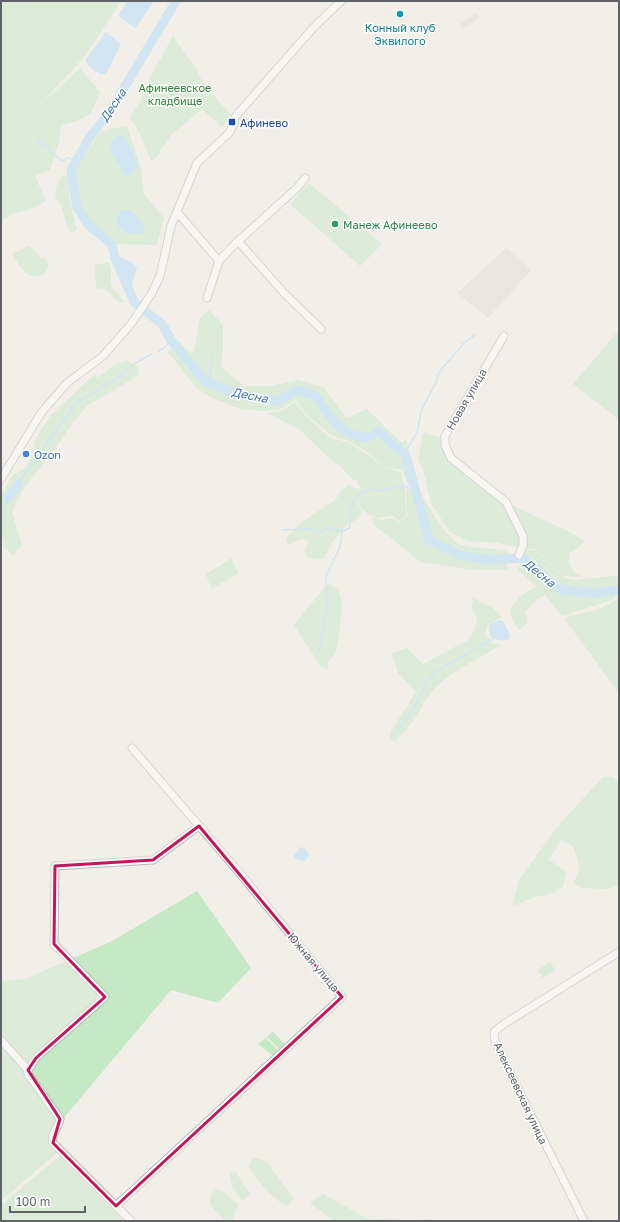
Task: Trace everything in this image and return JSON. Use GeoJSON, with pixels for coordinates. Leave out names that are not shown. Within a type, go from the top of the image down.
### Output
{"type":"FeatureCollection","features":[{"type":"Feature","properties":{"kind":"street"},"geometry":{"type":"LineString","coordinates":[[1,479],[41,413],[68,383],[103,356],[131,324],[152,293],[160,276],[171,226],[197,163],[230,133],[235,117],[314,28],[341,1]]}},
{"type":"Feature","properties":{"kind":"street"},"geometry":{"type":"LineString","coordinates":[[207,298],[219,261],[238,241],[298,187],[305,178]]}},
{"type":"Feature","properties":{"kind":"street"},"geometry":{"type":"LineString","coordinates":[[177,212],[219,261]]}},
{"type":"Feature","properties":{"kind":"street"},"geometry":{"type":"LineString","coordinates":[[238,241],[284,293],[321,329]]}},
{"type":"Feature","properties":{"kind":"street","name":"Новая улица"},"geometry":{"type":"LineString","coordinates":[[504,336],[445,436],[445,445],[451,458],[506,502],[523,536],[523,546],[520,555]]}},
{"type":"Feature","properties":{"kind":"street","name":"Южная улица"},"geometry":{"type":"LineString","coordinates":[[116,1206],[342,996],[132,748]]}},
{"type":"Feature","properties":{"kind":"street"},"geometry":{"type":"LineString","coordinates":[[28,1070],[36,1058],[105,997],[54,944],[55,866],[153,860],[199,826]]}},
{"type":"Feature","properties":{"kind":"street","name":"Алексеевская улица"},"geometry":{"type":"LineString","coordinates":[[584,1221],[514,1081],[495,1041],[494,1032],[504,1024],[619,952]]}},
{"type":"Feature","properties":{"kind":"street"},"geometry":{"type":"LineString","coordinates":[[1,1040],[28,1070],[28,1074],[60,1119],[52,1139],[52,1143],[131,1221]]}},
{"type":"Feature","properties":{"kind":"highlighted area"},"geometry":{"type":"Polygon","coordinates":[[[199,826],[342,997],[116,1206],[53,1143],[60,1119],[28,1070],[36,1058],[105,997],[54,944],[55,866],[153,860],[199,826]]]}},
{"type":"Feature","properties":{"kind":"shaded area"},"geometry":{"type":"Polygon","coordinates":[[[476,13],[479,18],[463,29],[460,24],[476,13]]]}},
{"type":"Feature","properties":{"kind":"shaded area"},"geometry":{"type":"Polygon","coordinates":[[[506,248],[531,270],[488,318],[457,293],[506,248]]]}},
{"type":"Feature","properties":{"kind":"green space"},"geometry":{"type":"Polygon","coordinates":[[[1,1],[121,1],[85,56],[38,107],[80,68],[100,92],[91,113],[77,121],[61,125],[59,142],[50,170],[35,176],[46,201],[30,210],[14,213],[1,221],[1,1]]]}},
{"type":"Feature","properties":{"kind":"green space","name":"Афинеевское кладбище"},"geometry":{"type":"Polygon","coordinates":[[[173,36],[197,70],[203,83],[231,115],[222,127],[202,109],[171,135],[155,159],[151,161],[139,132],[130,118],[142,98],[150,78],[173,36]]]}},
{"type":"Feature","properties":{"kind":"green space"},"geometry":{"type":"Polygon","coordinates":[[[127,126],[141,169],[144,194],[164,218],[157,245],[117,244],[90,224],[79,205],[74,171],[101,131],[127,126]]]}},
{"type":"Feature","properties":{"kind":"green space"},"geometry":{"type":"Polygon","coordinates":[[[68,175],[70,203],[77,229],[73,233],[68,229],[61,205],[55,197],[57,185],[62,176],[68,175]]]}},
{"type":"Feature","properties":{"kind":"green space","name":"Манеж Афинеево"},"geometry":{"type":"Polygon","coordinates":[[[309,183],[382,244],[360,266],[290,204],[309,183]]]}},
{"type":"Feature","properties":{"kind":"green space"},"geometry":{"type":"Polygon","coordinates":[[[29,246],[35,250],[40,258],[47,260],[47,270],[40,276],[30,276],[27,274],[12,254],[29,246]]]}},
{"type":"Feature","properties":{"kind":"green space"},"geometry":{"type":"Polygon","coordinates":[[[109,262],[111,271],[111,285],[124,302],[119,303],[105,289],[96,288],[95,265],[109,262]]]}},
{"type":"Feature","properties":{"kind":"green space"},"geometry":{"type":"Polygon","coordinates":[[[209,310],[223,325],[221,367],[244,386],[272,386],[297,380],[324,387],[346,418],[367,409],[402,443],[406,440],[419,487],[408,484],[402,470],[383,466],[368,452],[348,441],[331,435],[306,414],[296,400],[278,410],[260,411],[240,409],[212,398],[197,389],[168,352],[178,340],[188,351],[194,352],[200,318],[209,310]]]}},
{"type":"Feature","properties":{"kind":"green space"},"geometry":{"type":"Polygon","coordinates":[[[619,330],[619,417],[618,419],[573,384],[619,330]]]}},
{"type":"Feature","properties":{"kind":"green space"},"geometry":{"type":"Polygon","coordinates":[[[127,361],[138,366],[139,375],[87,406],[72,424],[49,458],[20,494],[12,512],[22,545],[13,555],[5,548],[1,531],[1,494],[14,474],[24,469],[33,455],[35,440],[50,416],[95,374],[98,378],[116,364],[127,361]]]}},
{"type":"Feature","properties":{"kind":"green space"},"geometry":{"type":"Polygon","coordinates":[[[295,402],[306,416],[330,438],[347,442],[367,454],[384,467],[401,472],[405,488],[406,516],[400,521],[392,516],[379,518],[370,515],[363,510],[358,503],[360,495],[357,503],[362,511],[357,519],[345,526],[334,540],[323,559],[309,558],[305,553],[308,541],[302,539],[288,545],[286,539],[299,524],[336,499],[341,490],[349,484],[354,488],[361,489],[356,480],[352,479],[340,466],[331,460],[300,430],[268,413],[281,411],[295,402]]]}},
{"type":"Feature","properties":{"kind":"green space"},"geometry":{"type":"Polygon","coordinates":[[[423,433],[440,437],[442,448],[450,462],[482,489],[498,499],[574,534],[584,541],[579,547],[569,554],[571,568],[575,573],[582,577],[563,576],[535,549],[517,548],[499,543],[467,541],[449,531],[431,503],[424,474],[418,459],[423,433]]]}},
{"type":"Feature","properties":{"kind":"green space"},"geometry":{"type":"Polygon","coordinates":[[[406,489],[420,492],[442,527],[453,540],[459,544],[508,550],[507,570],[474,570],[420,562],[389,536],[373,525],[372,517],[382,520],[391,518],[400,522],[407,517],[406,489]]]}},
{"type":"Feature","properties":{"kind":"green space"},"geometry":{"type":"Polygon","coordinates":[[[526,550],[535,550],[564,578],[575,580],[614,576],[619,578],[619,594],[612,600],[562,616],[545,595],[538,598],[525,612],[528,622],[519,631],[510,610],[519,597],[536,586],[518,570],[526,550]]]}},
{"type":"Feature","properties":{"kind":"green space"},"geometry":{"type":"Polygon","coordinates":[[[232,558],[238,574],[211,589],[206,574],[232,558]]]}},
{"type":"Feature","properties":{"kind":"green space"},"geometry":{"type":"Polygon","coordinates":[[[328,583],[339,590],[342,605],[336,652],[329,661],[327,669],[320,666],[294,625],[328,583]]]}},
{"type":"Feature","properties":{"kind":"green space"},"geometry":{"type":"Polygon","coordinates":[[[473,598],[493,608],[501,617],[487,626],[485,635],[492,643],[501,645],[459,669],[443,681],[430,694],[402,735],[395,741],[390,739],[391,731],[416,692],[398,673],[392,653],[407,648],[423,664],[468,640],[475,630],[477,618],[472,609],[473,598]]]}},
{"type":"Feature","properties":{"kind":"green space"},"geometry":{"type":"Polygon","coordinates":[[[619,598],[619,693],[564,618],[600,609],[619,598]]]}},
{"type":"Feature","properties":{"kind":"green space"},"geometry":{"type":"Polygon","coordinates":[[[603,777],[613,777],[619,783],[619,886],[606,889],[582,888],[574,883],[580,867],[573,846],[561,840],[549,860],[566,872],[563,887],[553,893],[532,898],[513,906],[518,881],[558,826],[603,777]]]}},
{"type":"Feature","properties":{"kind":"green space"},"geometry":{"type":"Polygon","coordinates":[[[197,891],[251,968],[218,1003],[171,990],[47,1138],[57,1153],[1,1201],[1,982],[28,978],[112,941],[197,891]]]}},
{"type":"Feature","properties":{"kind":"green space"},"geometry":{"type":"Polygon","coordinates":[[[550,962],[555,970],[543,978],[538,970],[550,962]]]}},
{"type":"Feature","properties":{"kind":"green space"},"geometry":{"type":"Polygon","coordinates":[[[273,1032],[286,1045],[280,1050],[267,1037],[273,1032]]]}},
{"type":"Feature","properties":{"kind":"green space"},"geometry":{"type":"Polygon","coordinates":[[[266,1038],[280,1052],[274,1057],[258,1044],[266,1038]]]}},
{"type":"Feature","properties":{"kind":"green space"},"geometry":{"type":"Polygon","coordinates":[[[62,1154],[123,1221],[1,1221],[1,1205],[62,1154]]]}},
{"type":"Feature","properties":{"kind":"green space"},"geometry":{"type":"Polygon","coordinates":[[[254,1157],[267,1162],[294,1199],[287,1206],[270,1194],[256,1178],[249,1166],[254,1157]]]}},
{"type":"Feature","properties":{"kind":"green space"},"geometry":{"type":"Polygon","coordinates":[[[235,1171],[250,1194],[243,1201],[232,1187],[230,1173],[235,1171]]]}},
{"type":"Feature","properties":{"kind":"green space"},"geometry":{"type":"Polygon","coordinates":[[[216,1189],[223,1191],[238,1205],[232,1221],[225,1221],[210,1205],[210,1197],[216,1189]]]}},
{"type":"Feature","properties":{"kind":"green space"},"geometry":{"type":"Polygon","coordinates":[[[323,1194],[368,1219],[429,1219],[440,1221],[334,1221],[310,1203],[323,1194]]]}},
{"type":"Feature","properties":{"kind":"water"},"geometry":{"type":"Polygon","coordinates":[[[128,1],[154,1],[135,28],[118,15],[128,1]]]}},
{"type":"Feature","properties":{"kind":"water"},"geometry":{"type":"Polygon","coordinates":[[[106,32],[121,44],[107,72],[102,75],[93,70],[85,61],[106,32]]]}},
{"type":"Feature","properties":{"kind":"water"},"geometry":{"type":"Polygon","coordinates":[[[124,135],[134,154],[138,168],[126,178],[112,154],[110,144],[115,137],[124,135]]]}},
{"type":"Feature","properties":{"kind":"water"},"geometry":{"type":"Polygon","coordinates":[[[123,209],[132,212],[138,217],[145,232],[132,234],[121,230],[117,220],[118,215],[123,209]]]}},
{"type":"Feature","properties":{"kind":"water"},"geometry":{"type":"Polygon","coordinates":[[[115,255],[130,262],[137,268],[132,283],[132,298],[115,255]]]}},
{"type":"Feature","properties":{"kind":"water"},"geometry":{"type":"Polygon","coordinates":[[[18,478],[25,483],[9,503],[5,501],[4,495],[18,478]]]}},
{"type":"Feature","properties":{"kind":"water"},"geometry":{"type":"Polygon","coordinates":[[[500,620],[503,621],[510,635],[508,640],[496,640],[490,634],[489,625],[500,620]]]}},
{"type":"Feature","properties":{"kind":"water"},"geometry":{"type":"Polygon","coordinates":[[[301,847],[304,848],[309,854],[308,858],[304,861],[297,859],[294,856],[301,847]]]}},
{"type":"Feature","properties":{"kind":"waterway","name":"Десна"},"geometry":{"type":"LineString","coordinates":[[176,1],[109,113],[91,135],[71,170],[77,207],[89,226],[112,244],[115,258],[134,302],[162,324],[171,340],[205,381],[240,395],[278,401],[297,390],[316,396],[325,410],[344,430],[360,437],[368,437],[379,431],[406,456],[429,540],[460,555],[488,560],[523,558],[561,590],[595,593],[619,590]]}},
{"type":"Feature","properties":{"kind":"waterway"},"geometry":{"type":"LineString","coordinates":[[37,140],[63,161],[68,158],[77,160]]}},
{"type":"Feature","properties":{"kind":"waterway"},"geometry":{"type":"LineString","coordinates":[[403,455],[417,433],[421,411],[440,371],[464,343],[475,335]]}},
{"type":"Feature","properties":{"kind":"waterway"},"geometry":{"type":"LineString","coordinates":[[159,351],[171,340]]}},
{"type":"Feature","properties":{"kind":"waterway"},"geometry":{"type":"LineString","coordinates":[[209,383],[213,352]]}},
{"type":"Feature","properties":{"kind":"waterway"},"geometry":{"type":"LineString","coordinates":[[20,481],[78,402],[121,376],[134,364],[151,354]]}},
{"type":"Feature","properties":{"kind":"waterway"},"geometry":{"type":"LineString","coordinates":[[282,530],[310,529],[320,532],[328,527],[342,531],[350,528],[350,506],[358,496],[369,489],[379,491],[402,485],[415,490]]}},
{"type":"Feature","properties":{"kind":"waterway"},"geometry":{"type":"LineString","coordinates":[[1,510],[8,500]]}},
{"type":"Feature","properties":{"kind":"waterway"},"geometry":{"type":"LineString","coordinates":[[319,652],[327,607],[326,576],[340,547],[342,531]]}},
{"type":"Feature","properties":{"kind":"waterway"},"geometry":{"type":"LineString","coordinates":[[399,730],[420,698],[425,683],[437,671],[493,639]]}},
{"type":"Feature","properties":{"kind":"place","name":"Конный клуб Эквилого"},"geometry":{"type":"Point","coordinates":[400,14]}},
{"type":"Feature","properties":{"kind":"place","name":"Афинево"},"geometry":{"type":"Point","coordinates":[232,122]}},
{"type":"Feature","properties":{"kind":"place","name":"Манеж Афинеево"},"geometry":{"type":"Point","coordinates":[335,224]}},
{"type":"Feature","properties":{"kind":"place","name":"Ozon"},"geometry":{"type":"Point","coordinates":[26,454]}}]}
